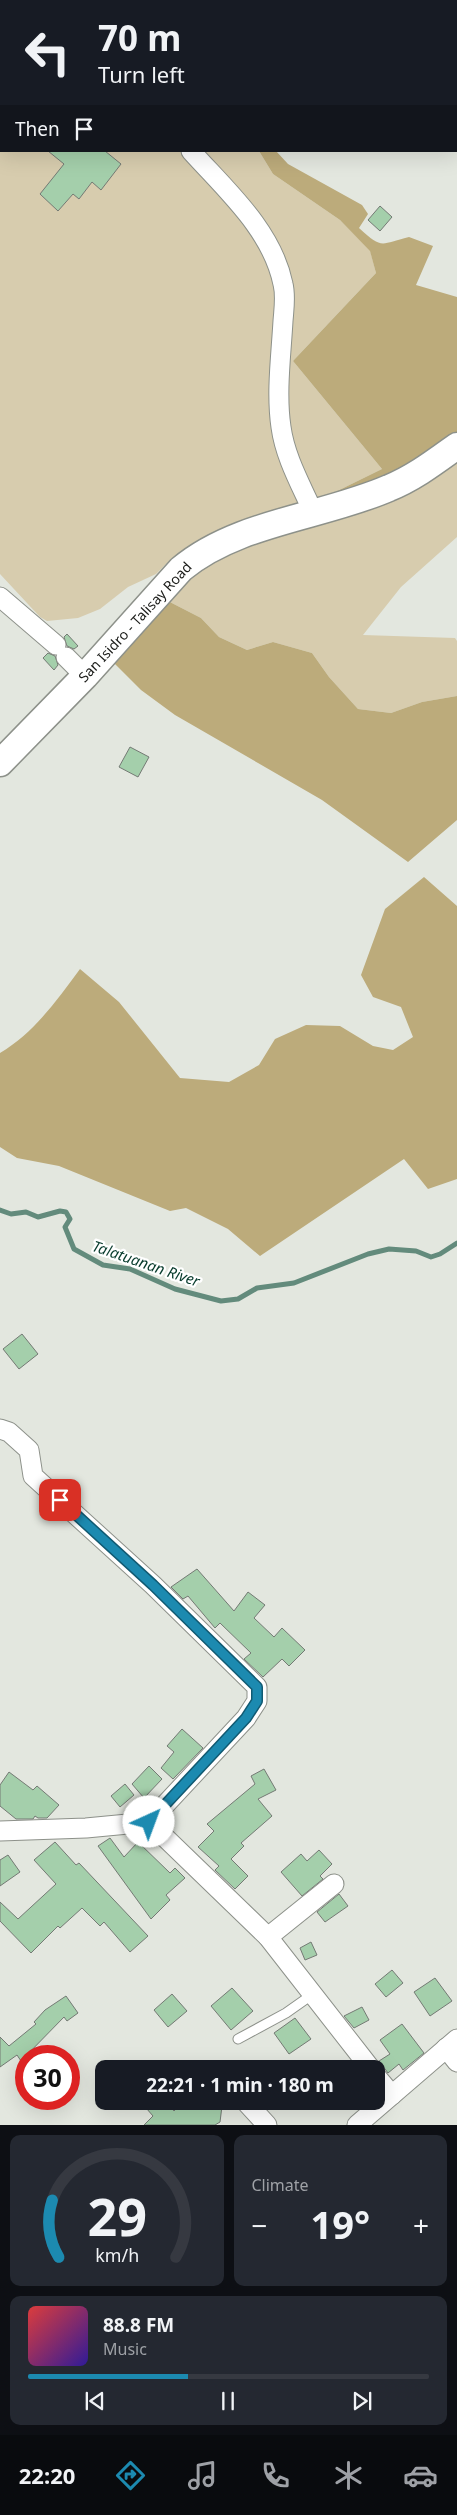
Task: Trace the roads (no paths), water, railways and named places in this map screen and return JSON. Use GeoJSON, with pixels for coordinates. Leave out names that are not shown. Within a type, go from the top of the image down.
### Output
{"type":"FeatureCollection","features":[{"type":"Feature","properties":{"kind":"street"},"geometry":{"type":"LineString","coordinates":[[193,152],[251,218],[268,244],[280,271],[285,300],[280,385],[280,427],[290,461],[313,512]]}},
{"type":"Feature","properties":{"kind":"street","name":"San Isidro - Talisay Road"},"geometry":{"type":"LineString","coordinates":[[0,763],[85,676],[181,569],[194,559],[227,542],[390,488],[457,446]]}},
{"type":"Feature","properties":{"kind":"street"},"geometry":{"type":"LineString","coordinates":[[0,597],[61,651],[85,676]]}},
{"type":"Feature","properties":{"kind":"street"},"geometry":{"type":"LineString","coordinates":[[0,1429],[9,1432],[29,1450],[34,1476],[153,1585],[257,1687],[257,1701],[246,1718],[149,1822],[86,1828],[0,1832]]}},
{"type":"Feature","properties":{"kind":"street"},"geometry":{"type":"LineString","coordinates":[[149,1822],[268,1937],[364,2060]]}},
{"type":"Feature","properties":{"kind":"street"},"geometry":{"type":"LineString","coordinates":[[268,1937],[334,1884]]}},
{"type":"Feature","properties":{"kind":"street"},"geometry":{"type":"LineString","coordinates":[[356,2125],[453,2049]]}},
{"type":"Feature","properties":{"kind":"street"},"geometry":{"type":"LineString","coordinates":[[385,2087],[392,2096]]}},
{"type":"Feature","properties":{"kind":"street"},"geometry":{"type":"LineString","coordinates":[[253,2110],[267,2125]]}},
{"type":"Feature","properties":{"kind":"lane"},"geometry":{"type":"LineString","coordinates":[[238,2039],[286,2013],[313,1994]]}},
{"type":"Feature","properties":{"kind":"waterway","name":"Talatuanan River"},"geometry":{"type":"LineString","coordinates":[[0,1210],[11,1214],[26,1212],[38,1217],[60,1211],[66,1212],[70,1219],[65,1227],[74,1249],[103,1265],[130,1269],[175,1289],[221,1301],[238,1299],[257,1288],[294,1283],[368,1254],[389,1249],[416,1251],[431,1257],[440,1254],[457,1243]]}}]}
